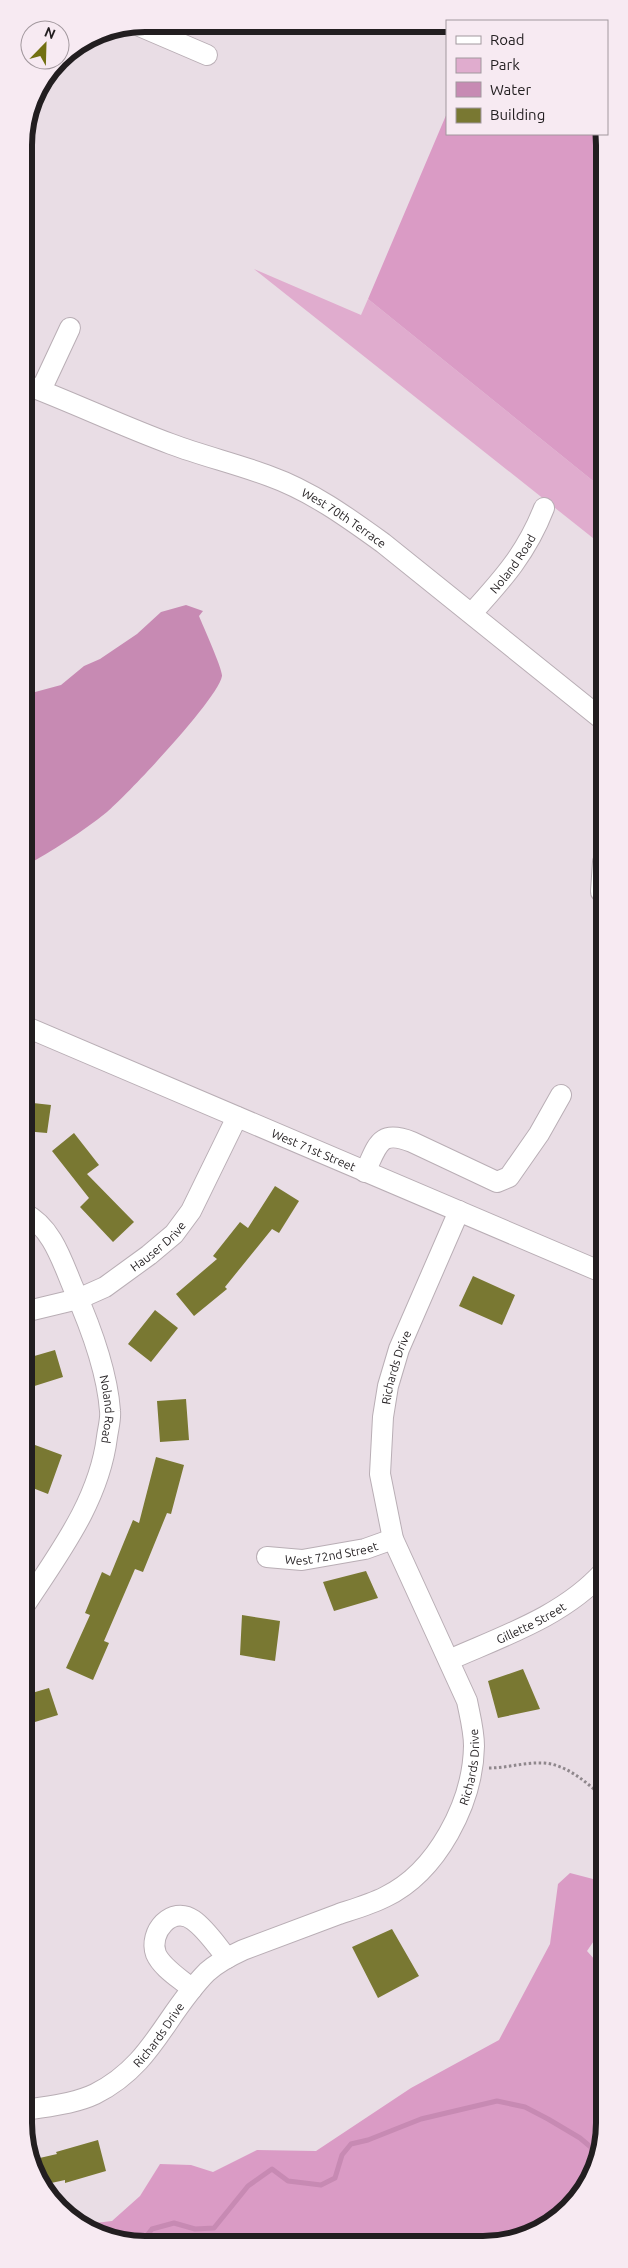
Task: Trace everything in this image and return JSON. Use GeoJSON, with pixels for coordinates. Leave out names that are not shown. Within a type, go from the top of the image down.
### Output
{"type":"FeatureCollection","features":[{"type":"Feature","properties":{"kind":"street"},"geometry":{"type":"LineString","coordinates":[[153,32],[207,55]]}},
{"type":"Feature","properties":{"kind":"street","name":"West 70th Terrace"},"geometry":{"type":"LineString","coordinates":[[70,328],[33,387],[139,432],[270,476],[311,495],[349,518],[383,542],[596,714]]}},
{"type":"Feature","properties":{"kind":"street","name":"Noland Road"},"geometry":{"type":"LineString","coordinates":[[472,613],[498,585],[523,552],[534,533],[544,508]]}},
{"type":"Feature","properties":{"kind":"street","name":"West 71st Street"},"geometry":{"type":"LineString","coordinates":[[33,1030],[595,1269]]}},
{"type":"Feature","properties":{"kind":"street"},"geometry":{"type":"LineString","coordinates":[[365,1172],[379,1143],[389,1136],[400,1137],[412,1142],[498,1182],[505,1180],[510,1177],[539,1134],[561,1095]]}},
{"type":"Feature","properties":{"kind":"street","name":"Hauser Drive"},"geometry":{"type":"LineString","coordinates":[[32,1310],[78,1299],[106,1287],[174,1234],[191,1211],[237,1117]]}},
{"type":"Feature","properties":{"kind":"street","name":"Richards Drive"},"geometry":{"type":"LineString","coordinates":[[32,2109],[81,2100],[124,2076],[152,2047],[192,1989],[208,1971],[227,1958],[385,1897],[408,1883],[433,1858],[452,1827],[462,1801],[474,1747],[467,1701],[393,1539],[380,1474],[383,1417],[388,1386],[399,1349],[458,1211]]}},
{"type":"Feature","properties":{"kind":"street","name":"Noland Road"},"geometry":{"type":"LineString","coordinates":[[32,1218],[53,1242],[78,1299],[102,1367],[110,1413],[105,1459],[88,1503],[68,1539],[32,1594]]}},
{"type":"Feature","properties":{"kind":"street","name":"West 72nd Street"},"geometry":{"type":"LineString","coordinates":[[267,1558],[302,1560],[365,1549],[393,1539]]}},
{"type":"Feature","properties":{"kind":"street","name":"Gillette Street"},"geometry":{"type":"LineString","coordinates":[[449,1660],[540,1619],[575,1598],[595,1579]]}},
{"type":"Feature","properties":{"kind":"street"},"geometry":{"type":"LineString","coordinates":[[192,1989],[157,1956],[154,1942],[155,1933],[160,1926],[174,1917],[184,1916],[193,1920],[227,1958]]}},
{"type":"Feature","properties":{"kind":"path"},"geometry":{"type":"LineString","coordinates":[[471,1767],[498,1768],[544,1764],[557,1766],[577,1775],[595,1790]]}},
{"type":"Feature","properties":{"kind":"green space"},"geometry":{"type":"Polygon","coordinates":[[[254,269],[361,315],[368,299],[596,483],[596,540],[254,269]]]}},
{"type":"Feature","properties":{"kind":"shaded area"},"geometry":{"type":"Polygon","coordinates":[[[446,115],[446,135],[595,135],[596,483],[368,299],[446,115]]]}},
{"type":"Feature","properties":{"kind":"shaded area"},"geometry":{"type":"Polygon","coordinates":[[[570,1873],[593,1879],[595,1882],[595,1939],[587,1951],[595,1960],[595,2138],[584,2173],[563,2203],[551,2212],[533,2224],[519,2230],[483,2236],[145,2236],[109,2230],[95,2223],[112,2221],[140,2196],[160,2164],[191,2165],[213,2172],[257,2150],[316,2151],[411,2088],[499,2040],[550,1944],[558,1884],[570,1873]]]}},
{"type":"Feature","properties":{"kind":"water"},"geometry":{"type":"Polygon","coordinates":[[[186,605],[203,611],[199,616],[222,676],[217,688],[171,746],[107,812],[67,841],[33,862],[33,693],[61,685],[84,666],[100,659],[137,634],[161,612],[186,605]]]}},
{"type":"Feature","properties":{"kind":"building"},"geometry":{"type":"Polygon","coordinates":[[[33,1103],[51,1105],[47,1133],[32,1132],[33,1103]]]}},
{"type":"Feature","properties":{"kind":"building"},"geometry":{"type":"Polygon","coordinates":[[[74,1133],[99,1165],[87,1174],[134,1222],[113,1242],[80,1207],[89,1198],[52,1151],[74,1133]]]}},
{"type":"Feature","properties":{"kind":"building"},"geometry":{"type":"Polygon","coordinates":[[[275,1186],[299,1201],[279,1233],[272,1229],[225,1287],[227,1289],[194,1316],[176,1294],[217,1259],[213,1256],[240,1222],[248,1228],[275,1186]]]}},
{"type":"Feature","properties":{"kind":"building"},"geometry":{"type":"Polygon","coordinates":[[[473,1276],[515,1295],[502,1325],[459,1306],[473,1276]]]}},
{"type":"Feature","properties":{"kind":"building"},"geometry":{"type":"Polygon","coordinates":[[[155,1310],[178,1328],[151,1362],[128,1344],[155,1310]]]}},
{"type":"Feature","properties":{"kind":"building"},"geometry":{"type":"Polygon","coordinates":[[[55,1350],[63,1377],[32,1387],[32,1357],[55,1350]]]}},
{"type":"Feature","properties":{"kind":"building"},"geometry":{"type":"Polygon","coordinates":[[[186,1399],[189,1440],[160,1442],[157,1401],[186,1399]]]}},
{"type":"Feature","properties":{"kind":"building"},"geometry":{"type":"Polygon","coordinates":[[[35,1445],[62,1455],[48,1494],[32,1488],[32,1453],[35,1445]]]}},
{"type":"Feature","properties":{"kind":"building"},"geometry":{"type":"Polygon","coordinates":[[[156,1457],[184,1465],[171,1514],[167,1513],[143,1572],[135,1569],[104,1641],[109,1643],[93,1680],[66,1668],[90,1615],[85,1613],[102,1572],[110,1576],[133,1520],[139,1523],[156,1457]]]}},
{"type":"Feature","properties":{"kind":"building"},"geometry":{"type":"Polygon","coordinates":[[[366,1571],[378,1598],[334,1611],[323,1582],[366,1571]]]}},
{"type":"Feature","properties":{"kind":"building"},"geometry":{"type":"Polygon","coordinates":[[[242,1615],[280,1621],[275,1661],[240,1655],[242,1615]]]}},
{"type":"Feature","properties":{"kind":"building"},"geometry":{"type":"Polygon","coordinates":[[[523,1669],[540,1709],[498,1718],[488,1681],[523,1669]]]}},
{"type":"Feature","properties":{"kind":"building"},"geometry":{"type":"Polygon","coordinates":[[[49,1688],[58,1715],[32,1723],[32,1693],[49,1688]]]}},
{"type":"Feature","properties":{"kind":"building"},"geometry":{"type":"Polygon","coordinates":[[[392,1929],[419,1976],[378,1998],[352,1947],[392,1929]]]}},
{"type":"Feature","properties":{"kind":"building"},"geometry":{"type":"Polygon","coordinates":[[[98,2140],[106,2171],[65,2183],[65,2180],[50,2183],[38,2158],[57,2154],[56,2152],[98,2140]]]}},
{"type":"Feature","properties":{"kind":"waterway"},"geometry":{"type":"LineString","coordinates":[[147,2236],[152,2229],[174,2223],[195,2229],[214,2228],[248,2186],[272,2169],[288,2181],[321,2185],[335,2178],[342,2155],[351,2144],[368,2140],[421,2119],[497,2101],[525,2107],[580,2138],[593,2149]]}}]}
